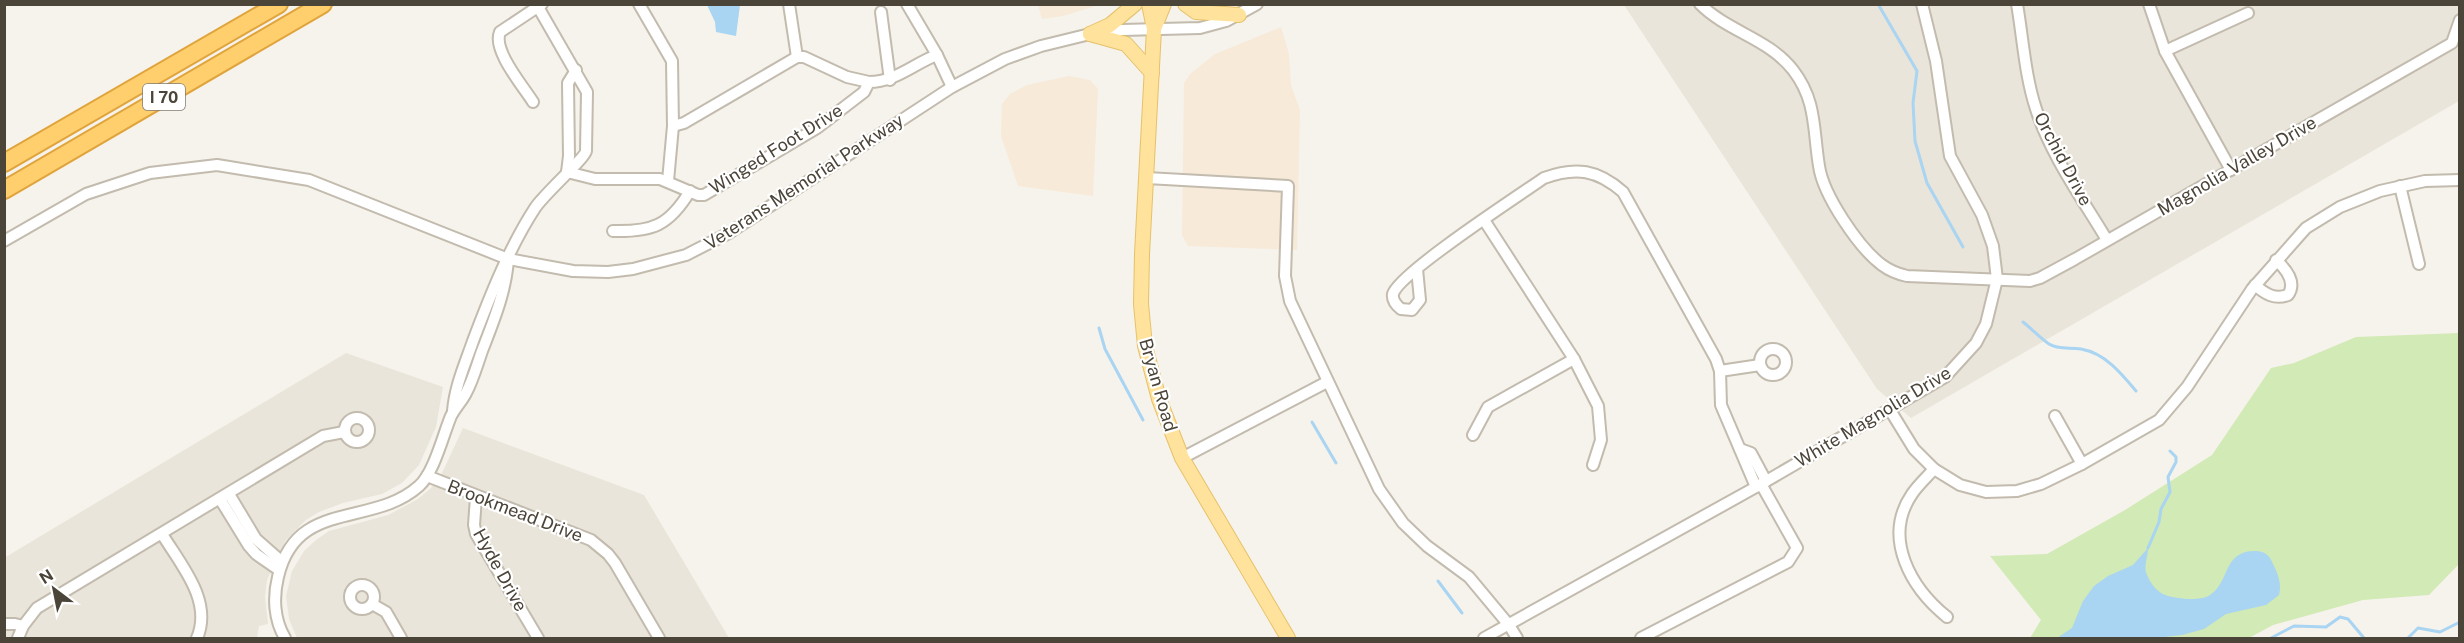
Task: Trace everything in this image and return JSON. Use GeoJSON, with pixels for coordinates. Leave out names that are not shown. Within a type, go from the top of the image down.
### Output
{"type":"FeatureCollection","features":[{"type":"Feature","properties":{"kind":"highway","name":"I 70"},"geometry":{"type":"LineString","coordinates":[[4,163],[279,4]]}},
{"type":"Feature","properties":{"kind":"highway","name":"I 70"},"geometry":{"type":"LineString","coordinates":[[4,190],[323,4]]}},
{"type":"Feature","properties":{"kind":"main road"},"geometry":{"type":"LineString","coordinates":[[1090,34],[1110,25],[1135,4]]}},
{"type":"Feature","properties":{"kind":"main road","name":"Bryan Road"},"geometry":{"type":"LineString","coordinates":[[1149,4],[1154,29],[1141,274],[1144,336],[1159,399],[1182,458],[1288,639]]}},
{"type":"Feature","properties":{"kind":"main road","name":"Bryan Road"},"geometry":{"type":"LineString","coordinates":[[1154,29],[1164,4]]}},
{"type":"Feature","properties":{"kind":"main road"},"geometry":{"type":"LineString","coordinates":[[1185,4],[1196,12],[1239,15]]}},
{"type":"Feature","properties":{"kind":"main road"},"geometry":{"type":"LineString","coordinates":[[1090,34],[1126,44],[1152,73]]}},
{"type":"Feature","properties":{"kind":"street"},"geometry":{"type":"LineString","coordinates":[[639,4],[672,61],[673,126],[668,181]]}},
{"type":"Feature","properties":{"kind":"street"},"geometry":{"type":"LineString","coordinates":[[789,4],[797,57]]}},
{"type":"Feature","properties":{"kind":"street"},"geometry":{"type":"LineString","coordinates":[[907,4],[937,55],[952,87]]}},
{"type":"Feature","properties":{"kind":"street","name":"Veterans Memorial Parkway"},"geometry":{"type":"LineString","coordinates":[[4,241],[86,194],[150,173],[217,165],[309,180],[508,259],[573,271],[608,272],[650,266],[686,255],[722,238],[978,71],[1019,54],[1090,34],[1200,28],[1239,15],[1257,4]]}},
{"type":"Feature","properties":{"kind":"street","name":"Magnolia Valley Drive"},"geometry":{"type":"LineString","coordinates":[[1700,4],[1726,25],[1771,48],[1782,57],[1802,83],[1812,108],[1823,182],[1840,213],[1871,256],[1894,272],[1907,276],[2019,281],[2040,278],[2452,43],[2460,20]]}},
{"type":"Feature","properties":{"kind":"street","name":"White Magnolia Drive"},"geometry":{"type":"LineString","coordinates":[[1484,639],[1890,410],[1945,377],[1968,353],[1986,324],[1996,279],[1993,246],[1982,215],[1950,156],[1936,61],[1922,4]]}},
{"type":"Feature","properties":{"kind":"street","name":"Orchid Drive"},"geometry":{"type":"LineString","coordinates":[[2017,4],[2031,92],[2046,135],[2108,240]]}},
{"type":"Feature","properties":{"kind":"street"},"geometry":{"type":"LineString","coordinates":[[2149,4],[2165,51],[2231,170]]}},
{"type":"Feature","properties":{"kind":"street"},"geometry":{"type":"LineString","coordinates":[[285,639],[280,629],[275,606],[275,586],[280,565],[298,538],[315,524],[396,502],[420,485],[427,476],[453,414],[455,390],[495,280],[535,208],[548,191],[585,157],[587,92],[540,6],[500,32],[497,44],[533,102]]}},
{"type":"Feature","properties":{"kind":"street"},"geometry":{"type":"LineString","coordinates":[[881,12],[890,80]]}},
{"type":"Feature","properties":{"kind":"street"},"geometry":{"type":"LineString","coordinates":[[2165,51],[2248,13]]}},
{"type":"Feature","properties":{"kind":"street"},"geometry":{"type":"LineString","coordinates":[[673,126],[684,123],[797,57],[804,57],[847,77],[869,82],[890,80],[921,61],[937,55]]}},
{"type":"Feature","properties":{"kind":"street"},"geometry":{"type":"LineString","coordinates":[[567,172],[569,156],[568,82],[576,70]]}},
{"type":"Feature","properties":{"kind":"street","name":"Winged Foot Drive"},"geometry":{"type":"LineString","coordinates":[[567,172],[595,179],[668,181],[698,195],[710,193],[817,128],[864,92],[869,82]]}},
{"type":"Feature","properties":{"kind":"street"},"geometry":{"type":"LineString","coordinates":[[1417,269],[1544,178],[1557,173],[1589,172],[1608,179],[1623,192],[1716,359],[1720,371],[1721,405],[1740,449],[1751,453],[1761,484],[1797,548],[1788,562],[1641,639]]}},
{"type":"Feature","properties":{"kind":"street"},"geometry":{"type":"LineString","coordinates":[[1147,178],[1288,186],[1285,276],[1290,301],[1379,489],[1403,523],[1426,546],[1468,577],[1509,625],[1517,639]]}},
{"type":"Feature","properties":{"kind":"street"},"geometry":{"type":"LineString","coordinates":[[1890,410],[1914,449],[1934,469],[1960,485],[1986,492],[1997,492],[2017,491],[2041,484],[2082,464],[2159,420],[2187,387],[2255,285],[2306,228],[2340,207],[2380,191],[2425,181],[2460,180]]}},
{"type":"Feature","properties":{"kind":"street"},"geometry":{"type":"LineString","coordinates":[[2400,186],[2419,264]]}},
{"type":"Feature","properties":{"kind":"street"},"geometry":{"type":"LineString","coordinates":[[613,231],[640,232],[650,229],[675,212],[690,191]]}},
{"type":"Feature","properties":{"kind":"street"},"geometry":{"type":"LineString","coordinates":[[1484,220],[1574,359],[1598,406],[1601,440],[1593,465]]}},
{"type":"Feature","properties":{"kind":"street"},"geometry":{"type":"LineString","coordinates":[[2255,285],[2275,297],[2288,295],[2292,289],[2292,282],[2276,260]]}},
{"type":"Feature","properties":{"kind":"street"},"geometry":{"type":"LineString","coordinates":[[1473,435],[1488,407],[1574,359]]}},
{"type":"Feature","properties":{"kind":"street"},"geometry":{"type":"LineString","coordinates":[[1720,371],[1760,365]]}},
{"type":"Feature","properties":{"kind":"street"},"geometry":{"type":"LineString","coordinates":[[1182,458],[1327,382]]}},
{"type":"Feature","properties":{"kind":"street"},"geometry":{"type":"LineString","coordinates":[[2055,416],[2082,464]]}},
{"type":"Feature","properties":{"kind":"street"},"geometry":{"type":"LineString","coordinates":[[18,639],[23,626],[37,608],[323,436],[344,432]]}},
{"type":"Feature","properties":{"kind":"street"},"geometry":{"type":"LineString","coordinates":[[1934,469],[1911,495],[1900,523],[1900,552],[1928,602],[1947,617]]}},
{"type":"Feature","properties":{"kind":"street","name":"Brookmead Drive"},"geometry":{"type":"LineString","coordinates":[[427,476],[591,540],[608,554],[659,639]]}},
{"type":"Feature","properties":{"kind":"street"},"geometry":{"type":"LineString","coordinates":[[224,497],[256,539],[280,565]]}},
{"type":"Feature","properties":{"kind":"street","name":"Hyde Drive"},"geometry":{"type":"LineString","coordinates":[[476,497],[474,525],[476,534],[538,639]]}},
{"type":"Feature","properties":{"kind":"street"},"geometry":{"type":"LineString","coordinates":[[162,534],[200,598],[203,618],[197,639]]}},
{"type":"Feature","properties":{"kind":"street"},"geometry":{"type":"LineString","coordinates":[[372,604],[386,612],[401,639]]}},
{"type":"Feature","properties":{"kind":"street"},"geometry":{"type":"LineString","coordinates":[[4,624],[23,626]]}},
{"type":"Feature","properties":{"kind":"shaded area"},"geometry":{"type":"Polygon","coordinates":[[[1038,4],[1099,5],[1063,16],[1042,19],[1038,4]]]}},
{"type":"Feature","properties":{"kind":"shaded area"},"geometry":{"type":"Polygon","coordinates":[[[1624,5],[2459,5],[2459,101],[1911,418],[1877,389],[1624,5]]]}},
{"type":"Feature","properties":{"kind":"shaded area"},"geometry":{"type":"Polygon","coordinates":[[[1281,27],[1289,54],[1291,85],[1300,110],[1297,250],[1188,246],[1182,235],[1184,83],[1190,74],[1215,54],[1281,27]]]}},
{"type":"Feature","properties":{"kind":"shaded area"},"geometry":{"type":"Polygon","coordinates":[[[1069,76],[1090,80],[1098,89],[1093,196],[1018,186],[1001,136],[1002,104],[1010,94],[1027,85],[1069,76]]]}},
{"type":"Feature","properties":{"kind":"shaded area"},"geometry":{"type":"Polygon","coordinates":[[[346,353],[443,387],[436,427],[419,465],[402,483],[382,494],[343,503],[319,512],[306,520],[286,540],[267,580],[265,597],[268,624],[259,626],[257,638],[5,638],[4,558],[346,353]]]}},
{"type":"Feature","properties":{"kind":"shaded area"},"geometry":{"type":"Polygon","coordinates":[[[463,428],[644,495],[729,638],[297,638],[289,619],[286,596],[292,571],[304,551],[329,531],[388,515],[418,499],[431,488],[442,473],[463,428]]]}},
{"type":"Feature","properties":{"kind":"green space"},"geometry":{"type":"Polygon","coordinates":[[[2459,333],[2459,564],[2429,595],[2363,600],[2273,625],[2249,638],[2030,638],[2041,620],[1990,556],[2047,554],[2125,510],[2212,455],[2271,368],[2294,363],[2356,337],[2459,333]]]}},
{"type":"Feature","properties":{"kind":"water"},"geometry":{"type":"Polygon","coordinates":[[[707,5],[740,5],[736,36],[716,32],[715,22],[707,5]]]}},
{"type":"Feature","properties":{"kind":"water"},"geometry":{"type":"Polygon","coordinates":[[[2148,548],[2147,575],[2151,583],[2166,595],[2186,599],[2206,597],[2217,589],[2228,567],[2238,555],[2257,551],[2265,553],[2272,561],[2279,579],[2279,595],[2266,605],[2226,614],[2204,629],[2182,635],[2156,638],[2057,638],[2072,628],[2083,601],[2094,586],[2108,576],[2133,565],[2148,548]]]}},
{"type":"Feature","properties":{"kind":"waterway"},"geometry":{"type":"LineString","coordinates":[[1878,4],[1917,71],[1913,103],[1915,141],[1927,183],[1963,247]]}},
{"type":"Feature","properties":{"kind":"waterway"},"geometry":{"type":"LineString","coordinates":[[2023,322],[2053,346],[2081,349],[2098,355],[2112,365],[2136,391]]}},
{"type":"Feature","properties":{"kind":"waterway"},"geometry":{"type":"LineString","coordinates":[[1099,328],[1105,349],[1143,420]]}},
{"type":"Feature","properties":{"kind":"waterway"},"geometry":{"type":"LineString","coordinates":[[1312,422],[1336,463]]}},
{"type":"Feature","properties":{"kind":"waterway"},"geometry":{"type":"LineString","coordinates":[[2148,548],[2159,522],[2161,509],[2170,492],[2168,477],[2176,462],[2176,457],[2170,451]]}},
{"type":"Feature","properties":{"kind":"waterway"},"geometry":{"type":"LineString","coordinates":[[1438,581],[1462,613]]}},
{"type":"Feature","properties":{"kind":"waterway"},"geometry":{"type":"LineString","coordinates":[[2271,638],[2294,626],[2326,627],[2340,617],[2348,619],[2364,638]]}},
{"type":"Feature","properties":{"kind":"waterway"},"geometry":{"type":"LineString","coordinates":[[2408,638],[2418,628],[2440,632],[2460,622]]}}]}
